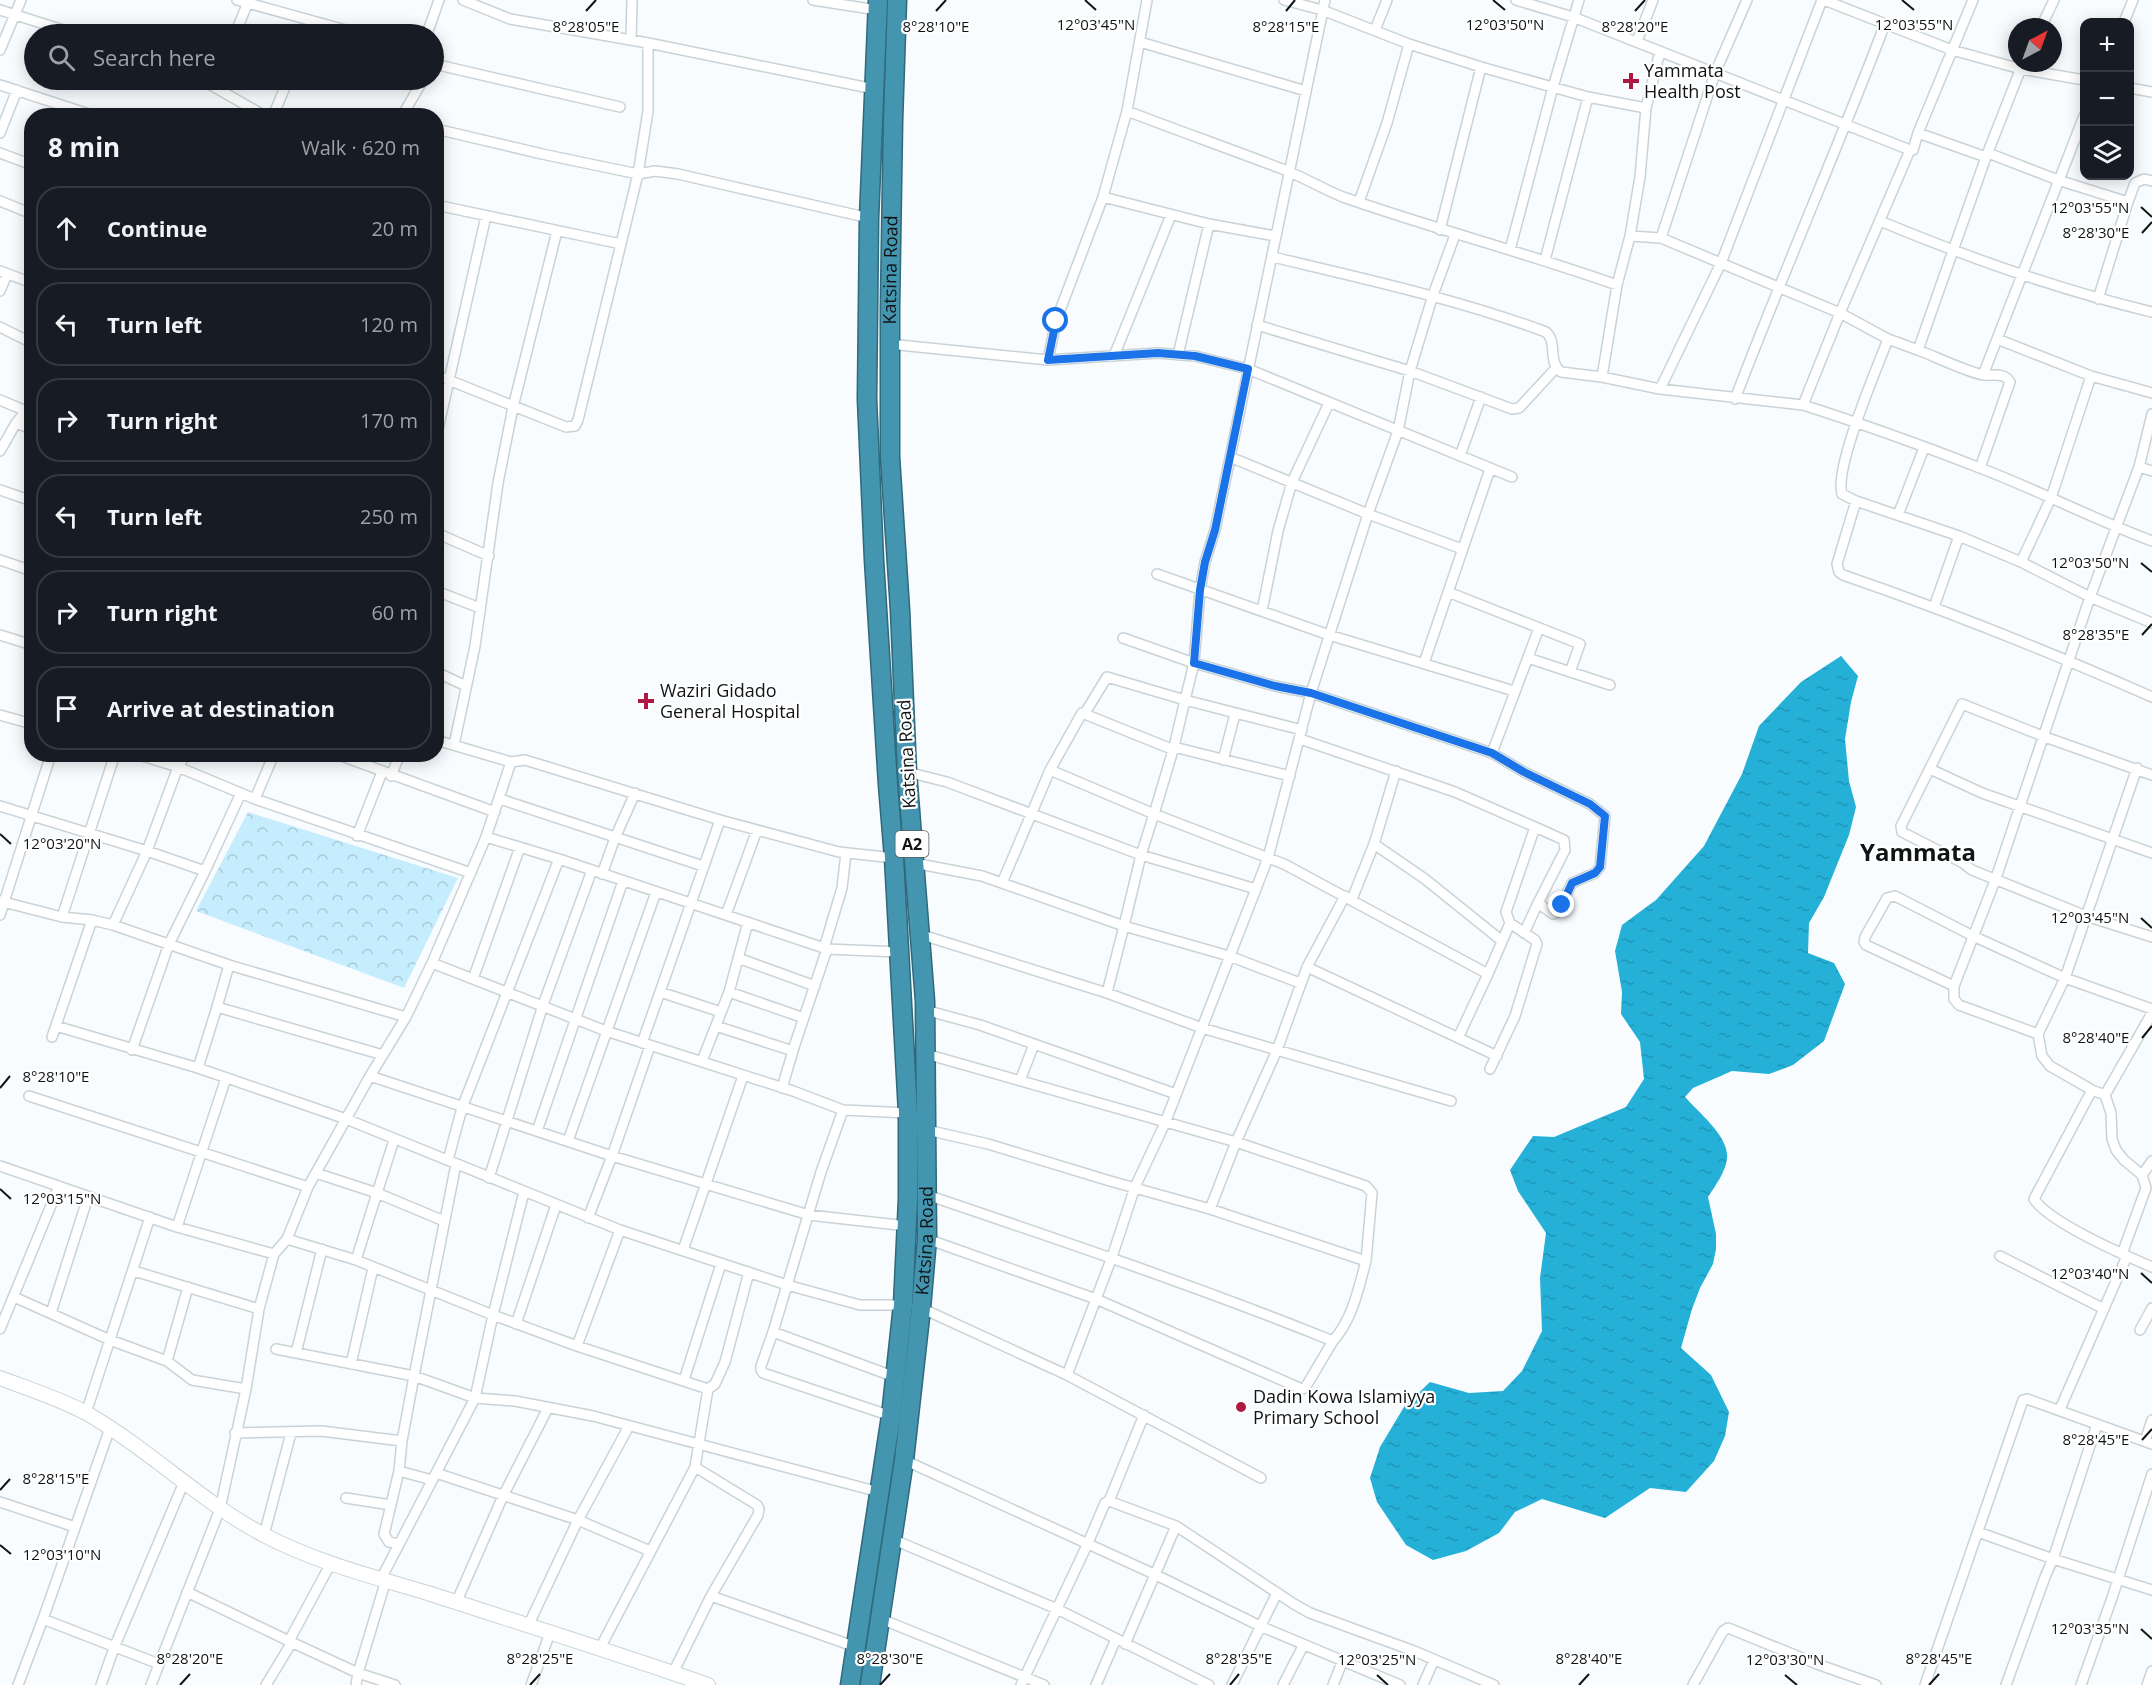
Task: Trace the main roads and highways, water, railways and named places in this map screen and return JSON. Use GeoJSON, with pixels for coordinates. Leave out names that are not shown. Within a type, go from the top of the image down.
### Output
{"type":"FeatureCollection","features":[{"type":"Feature","properties":{"kind":"highway","name":"Katsina Road"},"geometry":{"type":"LineString","coordinates":[[850,1685],[895,1377],[927,1239],[925,1010],[907,772],[890,457],[892,132],[897,0]]}},
{"type":"Feature","properties":{"kind":"highway","name":"Katsina Road"},"geometry":{"type":"LineString","coordinates":[[870,1685],[904,1460],[912,1307],[907,1226],[908,1113],[867,399],[869,218],[878,5]]}},
{"type":"Feature","properties":{"kind":"water"},"geometry":{"type":"Polygon","coordinates":[[[1841,656],[1858,676],[1845,739],[1849,781],[1856,807],[1849,835],[1824,897],[1809,923],[1808,953],[1834,963],[1845,984],[1824,1041],[1793,1065],[1769,1074],[1732,1071],[1693,1088],[1685,1097],[1705,1117],[1724,1142],[1727,1151],[1724,1169],[1708,1197],[1716,1234],[1713,1264],[1692,1309],[1681,1348],[1711,1375],[1729,1412],[1725,1436],[1714,1461],[1686,1492],[1650,1488],[1605,1518],[1542,1499],[1515,1512],[1499,1533],[1466,1551],[1433,1560],[1406,1545],[1377,1502],[1370,1478],[1380,1447],[1404,1407],[1430,1382],[1469,1393],[1503,1391],[1522,1371],[1542,1331],[1540,1278],[1546,1233],[1518,1191],[1510,1170],[1533,1136],[1554,1137],[1626,1107],[1644,1079],[1640,1042],[1621,1014],[1622,992],[1615,951],[1622,925],[1656,900],[1704,846],[1742,774],[1759,726],[1801,682],[1841,656]]]}},
{"type":"Feature","properties":{"kind":"place","name":"Yammata Health Post"},"geometry":{"type":"Point","coordinates":[1631,81]}},
{"type":"Feature","properties":{"kind":"place","name":"Waziri Gidado General Hospital"},"geometry":{"type":"Point","coordinates":[646,701]}},
{"type":"Feature","properties":{"kind":"place","name":"Dadin Kowa Islamiyya Primary School"},"geometry":{"type":"Point","coordinates":[1241,1407]}},
{"type":"Feature","properties":{"kind":"district","name":"Yammata"},"geometry":{"type":"Point","coordinates":[1918,853]}}]}
